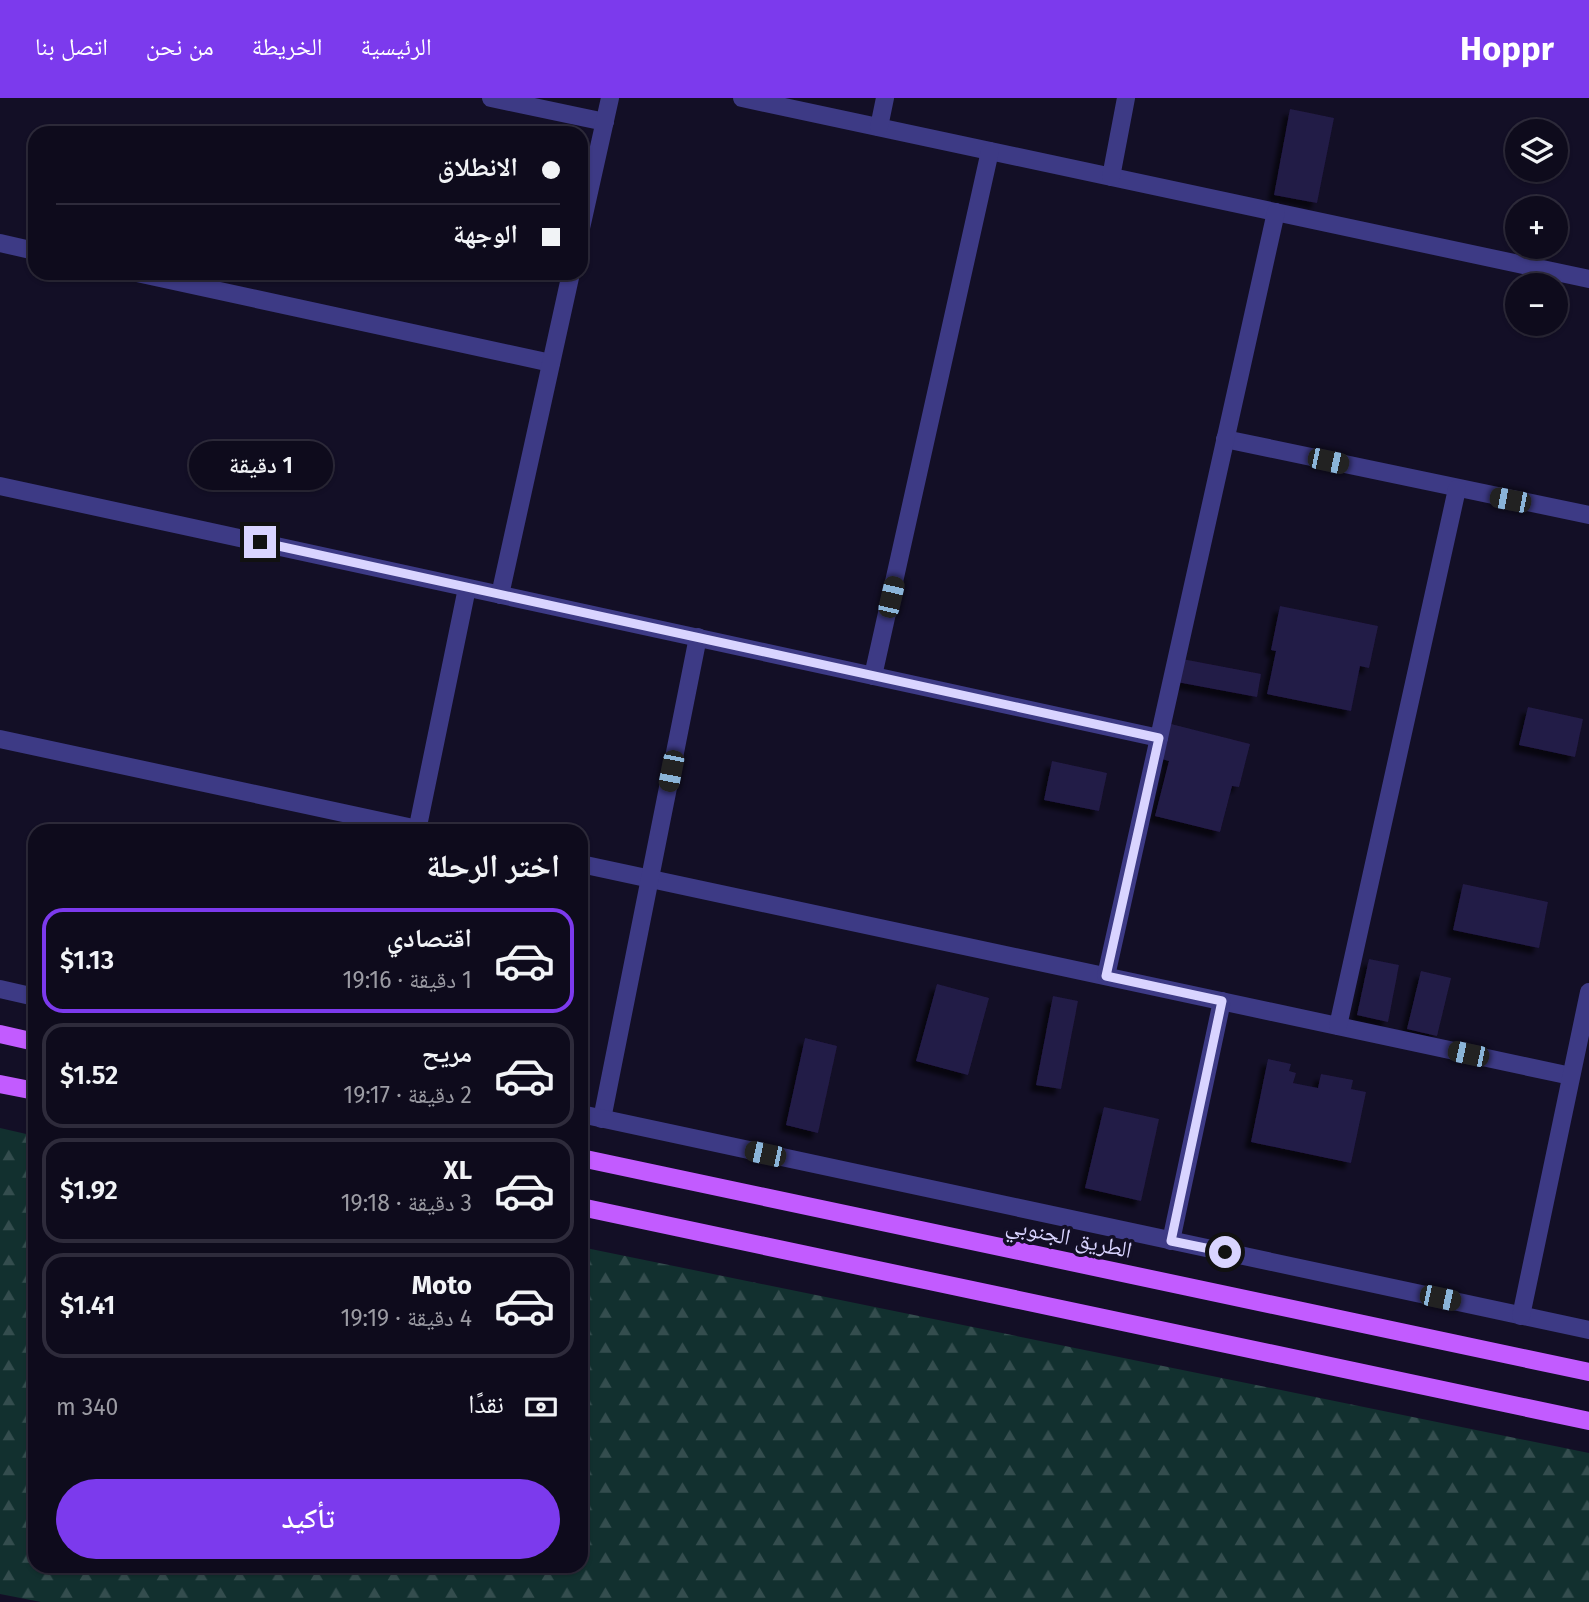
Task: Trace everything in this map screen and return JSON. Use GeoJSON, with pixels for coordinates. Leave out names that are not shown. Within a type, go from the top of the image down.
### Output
{"type":"FeatureCollection","features":[{"type":"Feature","properties":{"kind":"main road"},"geometry":{"type":"LineString","coordinates":[[0,1034],[28,1040]]}},
{"type":"Feature","properties":{"kind":"main road"},"geometry":{"type":"LineString","coordinates":[[0,1084],[28,1090]]}},
{"type":"Feature","properties":{"kind":"main road","name":"الطريق الجنوبي"},"geometry":{"type":"LineString","coordinates":[[588,1159],[1589,1372]]}},
{"type":"Feature","properties":{"kind":"main road"},"geometry":{"type":"LineString","coordinates":[[588,1208],[1589,1421]]}},
{"type":"Feature","properties":{"kind":"street"},"geometry":{"type":"LineString","coordinates":[[491,98],[604,122]]}},
{"type":"Feature","properties":{"kind":"street"},"geometry":{"type":"LineString","coordinates":[[588,196],[610,98]]}},
{"type":"Feature","properties":{"kind":"street"},"geometry":{"type":"LineString","coordinates":[[742,98],[1589,279]]}},
{"type":"Feature","properties":{"kind":"street"},"geometry":{"type":"LineString","coordinates":[[879,127],[885,98]]}},
{"type":"Feature","properties":{"kind":"street"},"geometry":{"type":"LineString","coordinates":[[1111,177],[1126,98]]}},
{"type":"Feature","properties":{"kind":"street"},"geometry":{"type":"LineString","coordinates":[[873,676],[990,150]]}},
{"type":"Feature","properties":{"kind":"street"},"geometry":{"type":"LineString","coordinates":[[1106,976],[1276,212]]}},
{"type":"Feature","properties":{"kind":"street"},"geometry":{"type":"LineString","coordinates":[[0,243],[28,249]]}},
{"type":"Feature","properties":{"kind":"street"},"geometry":{"type":"LineString","coordinates":[[169,280],[551,363]]}},
{"type":"Feature","properties":{"kind":"street"},"geometry":{"type":"LineString","coordinates":[[500,595],[569,280]]}},
{"type":"Feature","properties":{"kind":"street"},"geometry":{"type":"LineString","coordinates":[[1225,439],[1589,515]]}},
{"type":"Feature","properties":{"kind":"street"},"geometry":{"type":"LineString","coordinates":[[0,486],[1159,738]]}},
{"type":"Feature","properties":{"kind":"street"},"geometry":{"type":"LineString","coordinates":[[1338,1026],[1457,489]]}},
{"type":"Feature","properties":{"kind":"street"},"geometry":{"type":"LineString","coordinates":[[421,824],[467,587]]}},
{"type":"Feature","properties":{"kind":"street"},"geometry":{"type":"LineString","coordinates":[[602,1119],[698,638]]}},
{"type":"Feature","properties":{"kind":"street"},"geometry":{"type":"LineString","coordinates":[[0,739],[388,824]]}},
{"type":"Feature","properties":{"kind":"street"},"geometry":{"type":"LineString","coordinates":[[588,866],[1571,1076]]}},
{"type":"Feature","properties":{"kind":"street"},"geometry":{"type":"LineString","coordinates":[[0,989],[28,995]]}},
{"type":"Feature","properties":{"kind":"street"},"geometry":{"type":"LineString","coordinates":[[1521,1316],[1589,992]]}},
{"type":"Feature","properties":{"kind":"street"},"geometry":{"type":"LineString","coordinates":[[1171,1241],[1222,1001]]}},
{"type":"Feature","properties":{"kind":"street"},"geometry":{"type":"LineString","coordinates":[[588,1116],[1589,1330]]}},
{"type":"Feature","properties":{"kind":"green space"},"geometry":{"type":"Polygon","coordinates":[[[0,1128],[28,1134],[28,1573],[588,1573],[588,1248],[1589,1453],[1589,1602],[41,1602],[0,1594],[0,1128]]]}},
{"type":"Feature","properties":{"kind":"building"},"geometry":{"type":"Polygon","coordinates":[[[1290,109],[1334,118],[1317,203],[1274,195],[1290,109]]]}},
{"type":"Feature","properties":{"kind":"building"},"geometry":{"type":"Polygon","coordinates":[[[1280,606],[1378,626],[1369,668],[1360,666],[1351,711],[1267,694],[1276,651],[1271,650],[1280,606]]]}},
{"type":"Feature","properties":{"kind":"building"},"geometry":{"type":"Polygon","coordinates":[[[1182,659],[1261,674],[1257,697],[1177,682],[1182,659]]]}},
{"type":"Feature","properties":{"kind":"building"},"geometry":{"type":"Polygon","coordinates":[[[1528,707],[1583,719],[1575,757],[1519,745],[1528,707]]]}},
{"type":"Feature","properties":{"kind":"building"},"geometry":{"type":"Polygon","coordinates":[[[1167,723],[1250,744],[1239,787],[1232,786],[1220,832],[1155,816],[1169,761],[1158,758],[1167,723]]]}},
{"type":"Feature","properties":{"kind":"building"},"geometry":{"type":"Polygon","coordinates":[[[1052,761],[1107,773],[1099,811],[1044,800],[1052,761]]]}},
{"type":"Feature","properties":{"kind":"building"},"geometry":{"type":"Polygon","coordinates":[[[1463,884],[1548,902],[1539,948],[1453,930],[1463,884]]]}},
{"type":"Feature","properties":{"kind":"building"},"geometry":{"type":"Polygon","coordinates":[[[1369,959],[1399,965],[1388,1022],[1357,1015],[1369,959]]]}},
{"type":"Feature","properties":{"kind":"building"},"geometry":{"type":"Polygon","coordinates":[[[1421,971],[1451,978],[1437,1036],[1407,1029],[1421,971]]]}},
{"type":"Feature","properties":{"kind":"building"},"geometry":{"type":"Polygon","coordinates":[[[937,984],[989,998],[968,1075],[916,1061],[937,984]]]}},
{"type":"Feature","properties":{"kind":"building"},"geometry":{"type":"Polygon","coordinates":[[[1053,996],[1078,1001],[1061,1089],[1036,1085],[1053,996]]]}},
{"type":"Feature","properties":{"kind":"building"},"geometry":{"type":"Polygon","coordinates":[[[805,1038],[837,1046],[818,1133],[786,1125],[805,1038]]]}},
{"type":"Feature","properties":{"kind":"building"},"geometry":{"type":"Polygon","coordinates":[[[1268,1059],[1291,1064],[1289,1071],[1296,1073],[1293,1083],[1318,1088],[1321,1074],[1353,1080],[1351,1089],[1366,1092],[1351,1163],[1251,1142],[1268,1059]]]}},
{"type":"Feature","properties":{"kind":"building"},"geometry":{"type":"Polygon","coordinates":[[[1104,1107],[1159,1119],[1141,1201],[1085,1188],[1104,1107]]]}},
{"type":"Feature","properties":{"kind":"route"},"geometry":{"type":"LineString","coordinates":[[260,542],[1159,738],[1106,976],[1222,1001],[1171,1241],[1225,1252]]}}]}
